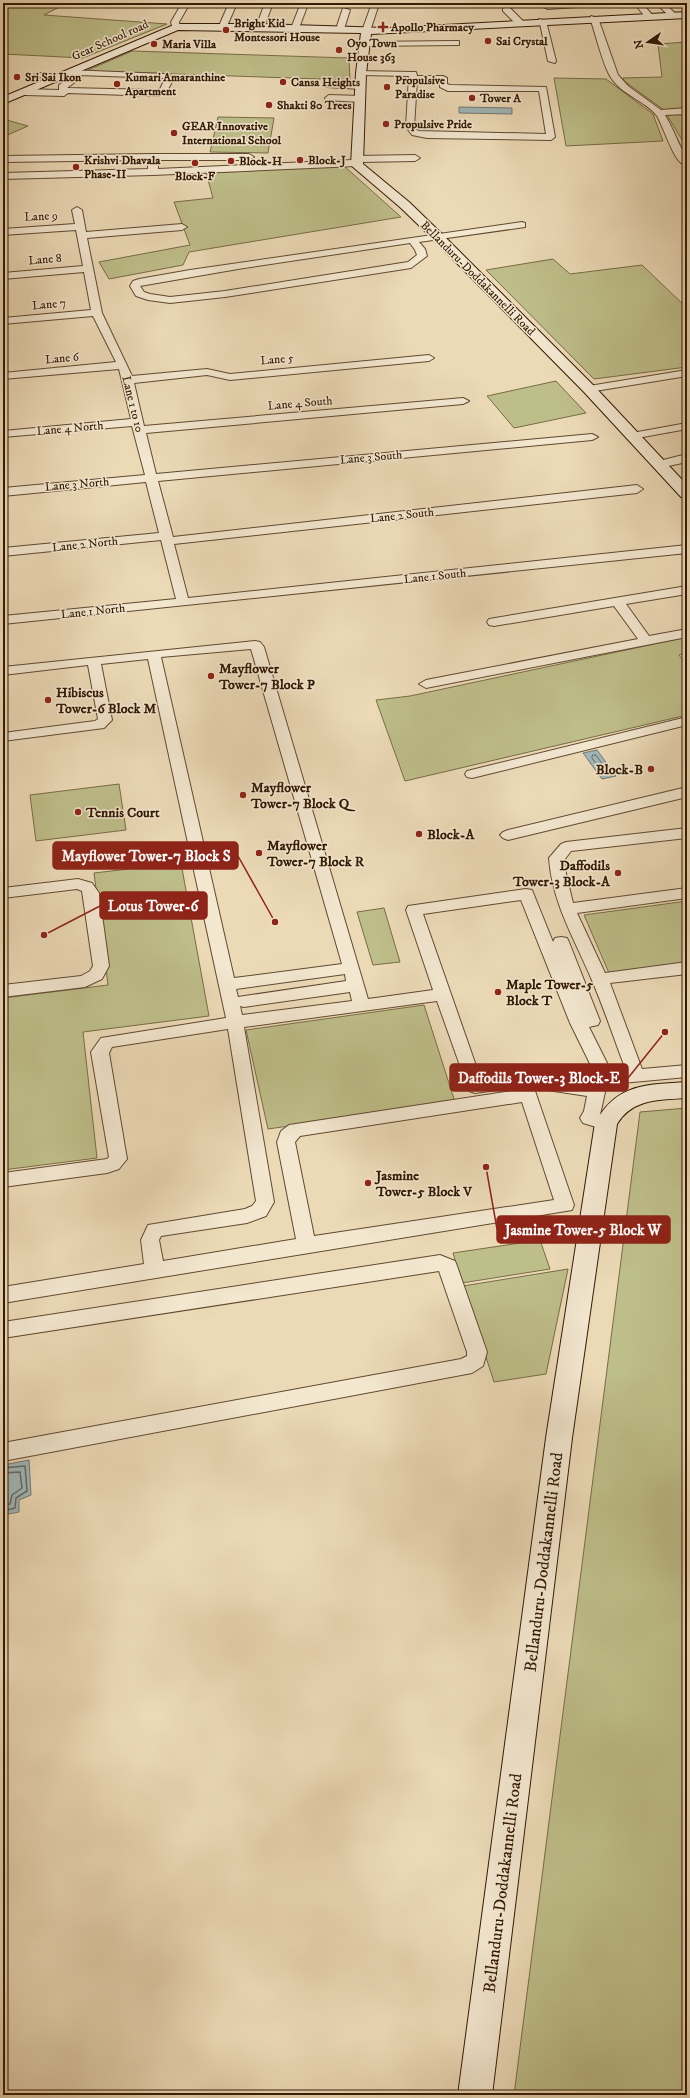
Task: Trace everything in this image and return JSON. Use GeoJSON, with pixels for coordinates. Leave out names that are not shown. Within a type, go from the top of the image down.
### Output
{"type":"FeatureCollection","features":[{"type":"Feature","properties":{"kind":"street"},"geometry":{"type":"LineString","coordinates":[[176,27],[175,22],[186,3]]}},
{"type":"Feature","properties":{"kind":"street"},"geometry":{"type":"LineString","coordinates":[[223,26],[233,3]]}},
{"type":"Feature","properties":{"kind":"street"},"geometry":{"type":"LineString","coordinates":[[260,27],[269,3]]}},
{"type":"Feature","properties":{"kind":"street"},"geometry":{"type":"LineString","coordinates":[[356,159],[357,106],[364,70],[366,31],[375,4],[415,3]]}},
{"type":"Feature","properties":{"kind":"street"},"geometry":{"type":"LineString","coordinates":[[546,5],[605,3]]}},
{"type":"Feature","properties":{"kind":"street"},"geometry":{"type":"LineString","coordinates":[[638,3],[649,16]]}},
{"type":"Feature","properties":{"kind":"street"},"geometry":{"type":"LineString","coordinates":[[660,3],[673,15]]}},
{"type":"Feature","properties":{"kind":"street"},"geometry":{"type":"LineString","coordinates":[[295,28],[304,4]]}},
{"type":"Feature","properties":{"kind":"street"},"geometry":{"type":"LineString","coordinates":[[588,4],[597,18],[614,76],[622,85],[659,113],[670,131],[673,142],[683,161]]}},
{"type":"Feature","properties":{"kind":"street"},"geometry":{"type":"LineString","coordinates":[[546,5],[561,20]]}},
{"type":"Feature","properties":{"kind":"street"},"geometry":{"type":"LineString","coordinates":[[506,9],[520,23]]}},
{"type":"Feature","properties":{"kind":"street"},"geometry":{"type":"LineString","coordinates":[[340,29],[346,10]]}},
{"type":"Feature","properties":{"kind":"street","name":"Gear School road"},"geometry":{"type":"LineString","coordinates":[[5,98],[65,74],[146,38],[176,27],[223,26],[366,31],[597,18],[687,15]]}},
{"type":"Feature","properties":{"kind":"street"},"geometry":{"type":"LineString","coordinates":[[542,21],[552,61]]}},
{"type":"Feature","properties":{"kind":"street"},"geometry":{"type":"LineString","coordinates":[[146,38],[177,39]]}},
{"type":"Feature","properties":{"kind":"street"},"geometry":{"type":"LineString","coordinates":[[351,44],[456,43]]}},
{"type":"Feature","properties":{"kind":"street"},"geometry":{"type":"LineString","coordinates":[[330,85],[364,70],[407,72],[413,74],[414,78],[410,127],[415,133],[426,135],[551,137],[543,89],[448,88],[443,85],[443,78],[414,78]]}},
{"type":"Feature","properties":{"kind":"street"},"geometry":{"type":"LineString","coordinates":[[38,75],[65,74],[164,76],[170,78],[163,91],[158,93],[70,91],[64,90],[62,86],[76,77],[65,74]]}},
{"type":"Feature","properties":{"kind":"street"},"geometry":{"type":"LineString","coordinates":[[25,89],[64,93]]}},
{"type":"Feature","properties":{"kind":"street"},"geometry":{"type":"LineString","coordinates":[[329,98],[357,106]]}},
{"type":"Feature","properties":{"kind":"street"},"geometry":{"type":"LineString","coordinates":[[659,113],[687,111]]}},
{"type":"Feature","properties":{"kind":"street"},"geometry":{"type":"LineString","coordinates":[[3,159],[257,156]]}},
{"type":"Feature","properties":{"kind":"street"},"geometry":{"type":"LineString","coordinates":[[288,156],[356,159]]}},
{"type":"Feature","properties":{"kind":"street"},"geometry":{"type":"LineString","coordinates":[[153,172],[154,158]]}},
{"type":"Feature","properties":{"kind":"street"},"geometry":{"type":"LineString","coordinates":[[3,176],[153,172],[356,159],[415,158]]}},
{"type":"Feature","properties":{"kind":"street","name":"Bellanduru-Doddakannelli Road"},"geometry":{"type":"LineString","coordinates":[[356,159],[356,165],[405,205],[437,236],[589,389],[687,494]]}},
{"type":"Feature","properties":{"kind":"street","name":"Lane 1 to 10"},"geometry":{"type":"LineString","coordinates":[[77,210],[97,314],[123,365],[128,380],[138,426],[183,602]]}},
{"type":"Feature","properties":{"kind":"street"},"geometry":{"type":"LineString","coordinates":[[412,240],[420,249],[422,256],[411,265],[226,294],[178,299],[148,298],[140,294],[135,286],[137,283],[143,281],[226,267],[437,236],[522,225]]}},
{"type":"Feature","properties":{"kind":"street","name":"Lane 9"},"geometry":{"type":"LineString","coordinates":[[3,232],[182,227]]}},
{"type":"Feature","properties":{"kind":"street","name":"Lane 8"},"geometry":{"type":"LineString","coordinates":[[3,276],[89,269]]}},
{"type":"Feature","properties":{"kind":"street","name":"Lane 7"},"geometry":{"type":"LineString","coordinates":[[3,321],[97,314]]}},
{"type":"Feature","properties":{"kind":"street","name":"Lane 5"},"geometry":{"type":"LineString","coordinates":[[128,380],[208,372],[230,377],[429,358]]}},
{"type":"Feature","properties":{"kind":"street","name":"Lane 6"},"geometry":{"type":"LineString","coordinates":[[3,376],[123,365]]}},
{"type":"Feature","properties":{"kind":"street"},"geometry":{"type":"LineString","coordinates":[[589,389],[687,373]]}},
{"type":"Feature","properties":{"kind":"street","name":"Lane 4 South"},"geometry":{"type":"LineString","coordinates":[[138,426],[464,401]]}},
{"type":"Feature","properties":{"kind":"street","name":"Lane 4 North"},"geometry":{"type":"LineString","coordinates":[[3,434],[138,426]]}},
{"type":"Feature","properties":{"kind":"street"},"geometry":{"type":"LineString","coordinates":[[632,436],[687,426]]}},
{"type":"Feature","properties":{"kind":"street","name":"Lane 3 South"},"geometry":{"type":"LineString","coordinates":[[151,477],[592,437]]}},
{"type":"Feature","properties":{"kind":"street"},"geometry":{"type":"LineString","coordinates":[[659,464],[687,458]]}},
{"type":"Feature","properties":{"kind":"street","name":"Lane 3 North"},"geometry":{"type":"LineString","coordinates":[[3,492],[151,477]]}},
{"type":"Feature","properties":{"kind":"street","name":"Lane 2 South"},"geometry":{"type":"LineString","coordinates":[[167,538],[637,489]]}},
{"type":"Feature","properties":{"kind":"street","name":"Lane 2 North"},"geometry":{"type":"LineString","coordinates":[[3,552],[167,538]]}},
{"type":"Feature","properties":{"kind":"street","name":"Lane 1 South"},"geometry":{"type":"LineString","coordinates":[[183,602],[687,549]]}},
{"type":"Feature","properties":{"kind":"street"},"geometry":{"type":"LineString","coordinates":[[494,622],[687,590]]}},
{"type":"Feature","properties":{"kind":"street"},"geometry":{"type":"LineString","coordinates":[[617,601],[646,641]]}},
{"type":"Feature","properties":{"kind":"street","name":"Lane 1 North"},"geometry":{"type":"LineString","coordinates":[[3,620],[183,602]]}},
{"type":"Feature","properties":{"kind":"street"},"geometry":{"type":"LineString","coordinates":[[426,684],[687,632]]}},
{"type":"Feature","properties":{"kind":"street"},"geometry":{"type":"LineString","coordinates":[[3,671],[154,654],[255,645],[259,649],[362,1006]]}},
{"type":"Feature","properties":{"kind":"street"},"geometry":{"type":"LineString","coordinates":[[154,654],[235,1022],[265,1202],[258,1211],[247,1216],[155,1230],[150,1240],[155,1271]]}},
{"type":"Feature","properties":{"kind":"street"},"geometry":{"type":"LineString","coordinates":[[3,737],[99,725],[103,723],[105,720],[94,661]]}},
{"type":"Feature","properties":{"kind":"street"},"geometry":{"type":"LineString","coordinates":[[472,774],[687,721]]}},
{"type":"Feature","properties":{"kind":"street"},"geometry":{"type":"LineString","coordinates":[[508,835],[687,792]]}},
{"type":"Feature","properties":{"kind":"street"},"geometry":{"type":"LineString","coordinates":[[636,1075],[600,979],[568,909],[557,871],[557,858],[566,848],[687,833]]}},
{"type":"Feature","properties":{"kind":"street"},"geometry":{"type":"LineString","coordinates":[[3,893],[78,884],[87,887],[91,893],[101,966],[96,975],[85,981],[3,991]]}},
{"type":"Feature","properties":{"kind":"street"},"geometry":{"type":"LineString","coordinates":[[568,909],[687,893]]}},
{"type":"Feature","properties":{"kind":"street"},"geometry":{"type":"LineString","coordinates":[[606,1123],[589,1118],[593,1112],[601,1085],[578,1023],[526,894],[414,910],[475,1087],[526,1088],[601,1085],[636,1075],[687,1071]]}},
{"type":"Feature","properties":{"kind":"street"},"geometry":{"type":"LineString","coordinates":[[561,942],[592,1021],[578,1023]]}},
{"type":"Feature","properties":{"kind":"street"},"geometry":{"type":"LineString","coordinates":[[227,985],[351,968]]}},
{"type":"Feature","properties":{"kind":"street"},"geometry":{"type":"LineString","coordinates":[[600,979],[687,968]]}},
{"type":"Feature","properties":{"kind":"street"},"geometry":{"type":"LineString","coordinates":[[244,1001],[356,984]]}},
{"type":"Feature","properties":{"kind":"street"},"geometry":{"type":"LineString","coordinates":[[3,1180],[106,1166],[113,1164],[118,1159],[100,1052],[107,1042],[235,1022],[443,994]]}},
{"type":"Feature","properties":{"kind":"street"},"geometry":{"type":"LineString","coordinates":[[3,1295],[306,1245],[565,1205],[526,1088]]}},
{"type":"Feature","properties":{"kind":"street"},"geometry":{"type":"LineString","coordinates":[[306,1245],[286,1142],[287,1136],[295,1130],[526,1088]]}},
{"type":"Feature","properties":{"kind":"street","name":"Bellanduru-Doddakannelli Road"},"geometry":{"type":"LineString","coordinates":[[475,2095],[559,1438],[606,1123],[619,1103],[632,1096],[687,1090]]}},
{"type":"Feature","properties":{"kind":"street"},"geometry":{"type":"LineString","coordinates":[[3,1330],[440,1263],[448,1266],[477,1352],[476,1360],[466,1367],[3,1452]]}},
{"type":"Feature","properties":{"kind":"green space"},"geometry":{"type":"Polygon","coordinates":[[[3,3],[67,3],[44,15],[167,24],[83,58],[3,54],[3,3]]]}},
{"type":"Feature","properties":{"kind":"green space"},"geometry":{"type":"Polygon","coordinates":[[[687,42],[687,142],[682,140],[664,110],[624,81],[623,78],[662,77],[658,44],[687,42]]]}},
{"type":"Feature","properties":{"kind":"green space"},"geometry":{"type":"Polygon","coordinates":[[[132,51],[349,58],[350,80],[86,71],[132,51]]]}},
{"type":"Feature","properties":{"kind":"green space"},"geometry":{"type":"Polygon","coordinates":[[[554,78],[606,79],[653,114],[663,141],[566,146],[554,78]]]}},
{"type":"Feature","properties":{"kind":"green space"},"geometry":{"type":"Polygon","coordinates":[[[218,117],[274,118],[268,153],[210,152],[218,117]]]}},
{"type":"Feature","properties":{"kind":"green space"},"geometry":{"type":"Polygon","coordinates":[[[3,119],[28,126],[3,137],[3,119]]]}},
{"type":"Feature","properties":{"kind":"green space"},"geometry":{"type":"Polygon","coordinates":[[[344,166],[401,217],[189,252],[183,265],[109,279],[99,262],[190,245],[174,202],[213,198],[206,173],[344,166]]]}},
{"type":"Feature","properties":{"kind":"green space"},"geometry":{"type":"Polygon","coordinates":[[[553,259],[570,274],[642,265],[687,308],[687,367],[594,379],[486,270],[553,259]]]}},
{"type":"Feature","properties":{"kind":"green space"},"geometry":{"type":"Polygon","coordinates":[[[556,381],[586,413],[514,428],[487,396],[556,381]]]}},
{"type":"Feature","properties":{"kind":"green space"},"geometry":{"type":"Polygon","coordinates":[[[687,637],[687,653],[679,655],[687,666],[687,715],[405,781],[376,700],[410,696],[687,637]]]}},
{"type":"Feature","properties":{"kind":"green space","name":"Tennis Court"},"geometry":{"type":"Polygon","coordinates":[[[119,784],[126,830],[36,841],[30,795],[119,784]]]}},
{"type":"Feature","properties":{"kind":"green space"},"geometry":{"type":"Polygon","coordinates":[[[181,863],[209,1016],[83,1032],[97,1158],[3,1170],[3,998],[108,985],[94,873],[181,863]]]}},
{"type":"Feature","properties":{"kind":"green space"},"geometry":{"type":"Polygon","coordinates":[[[687,901],[687,963],[609,973],[584,915],[687,901]]]}},
{"type":"Feature","properties":{"kind":"green space"},"geometry":{"type":"Polygon","coordinates":[[[384,908],[400,962],[373,965],[357,912],[384,908]]]}},
{"type":"Feature","properties":{"kind":"green space"},"geometry":{"type":"Polygon","coordinates":[[[424,1005],[455,1102],[268,1129],[246,1030],[424,1005]]]}},
{"type":"Feature","properties":{"kind":"green space"},"geometry":{"type":"Polygon","coordinates":[[[687,1108],[687,2095],[514,2095],[640,1112],[687,1108]]]}},
{"type":"Feature","properties":{"kind":"green space"},"geometry":{"type":"Polygon","coordinates":[[[540,1240],[550,1269],[462,1283],[453,1253],[540,1240]]]}},
{"type":"Feature","properties":{"kind":"green space"},"geometry":{"type":"Polygon","coordinates":[[[568,1269],[546,1374],[494,1382],[463,1286],[568,1269]]]}},
{"type":"Feature","properties":{"kind":"water"},"geometry":{"type":"Polygon","coordinates":[[[459,107],[512,108],[512,114],[459,113],[459,107]]]}},
{"type":"Feature","properties":{"kind":"water"},"geometry":{"type":"Polygon","coordinates":[[[597,750],[616,776],[602,779],[583,753],[597,750]]]}},
{"type":"Feature","properties":{"kind":"water"},"geometry":{"type":"Polygon","coordinates":[[[29,1460],[31,1495],[19,1500],[19,1512],[3,1515],[3,1465],[29,1460]]]}},
{"type":"Feature","properties":{"kind":"place","name":"Apollo Pharmacy"},"geometry":{"type":"Point","coordinates":[383,27]}},
{"type":"Feature","properties":{"kind":"place","name":"Bright Kid Montessori House"},"geometry":{"type":"Point","coordinates":[226,30]}},
{"type":"Feature","properties":{"kind":"place","name":"Sai Crystal"},"geometry":{"type":"Point","coordinates":[488,41]}},
{"type":"Feature","properties":{"kind":"place","name":"Maria Villa"},"geometry":{"type":"Point","coordinates":[154,44]}},
{"type":"Feature","properties":{"kind":"place","name":"Oyo Town House 363"},"geometry":{"type":"Point","coordinates":[339,50]}},
{"type":"Feature","properties":{"kind":"place","name":"Sri Sai Ikon"},"geometry":{"type":"Point","coordinates":[17,77]}},
{"type":"Feature","properties":{"kind":"place","name":"Cansa Heights"},"geometry":{"type":"Point","coordinates":[283,82]}},
{"type":"Feature","properties":{"kind":"place","name":"Kumari Amaranthine Apartment"},"geometry":{"type":"Point","coordinates":[117,84]}},
{"type":"Feature","properties":{"kind":"place","name":"Propulsive Paradise"},"geometry":{"type":"Point","coordinates":[387,87]}},
{"type":"Feature","properties":{"kind":"place","name":"Tower A"},"geometry":{"type":"Point","coordinates":[472,98]}},
{"type":"Feature","properties":{"kind":"place","name":"Shakti 80 Trees"},"geometry":{"type":"Point","coordinates":[269,105]}},
{"type":"Feature","properties":{"kind":"place","name":"Propulsive Pride"},"geometry":{"type":"Point","coordinates":[386,124]}},
{"type":"Feature","properties":{"kind":"place","name":"GEAR Innovative International School"},"geometry":{"type":"Point","coordinates":[174,133]}},
{"type":"Feature","properties":{"kind":"place","name":"Block-J"},"geometry":{"type":"Point","coordinates":[300,160]}},
{"type":"Feature","properties":{"kind":"place","name":"Block-H"},"geometry":{"type":"Point","coordinates":[231,161]}},
{"type":"Feature","properties":{"kind":"place","name":"Block-F"},"geometry":{"type":"Point","coordinates":[195,163]}},
{"type":"Feature","properties":{"kind":"place","name":"Krishvi Dhavala Phase-II"},"geometry":{"type":"Point","coordinates":[76,167]}},
{"type":"Feature","properties":{"kind":"place","name":"Mayflower Tower-7 Block P"},"geometry":{"type":"Point","coordinates":[211,676]}},
{"type":"Feature","properties":{"kind":"place","name":"Hibiscus Tower-6 Block M"},"geometry":{"type":"Point","coordinates":[48,700]}},
{"type":"Feature","properties":{"kind":"place","name":"Block-B"},"geometry":{"type":"Point","coordinates":[651,769]}},
{"type":"Feature","properties":{"kind":"place","name":"Mayflower Tower-7 Block Q"},"geometry":{"type":"Point","coordinates":[243,795]}},
{"type":"Feature","properties":{"kind":"place","name":"Tennis Court"},"geometry":{"type":"Point","coordinates":[78,812]}},
{"type":"Feature","properties":{"kind":"place","name":"Block-A"},"geometry":{"type":"Point","coordinates":[419,834]}},
{"type":"Feature","properties":{"kind":"place","name":"Mayflower Tower-7 Block R"},"geometry":{"type":"Point","coordinates":[259,853]}},
{"type":"Feature","properties":{"kind":"place","name":"Daffodils Tower-3 Block-A"},"geometry":{"type":"Point","coordinates":[618,873]}},
{"type":"Feature","properties":{"kind":"place","name":"Mayflower Tower-7 Block S"},"geometry":{"type":"Point","coordinates":[275,922]}},
{"type":"Feature","properties":{"kind":"place","name":"Lotus Tower-6"},"geometry":{"type":"Point","coordinates":[44,935]}},
{"type":"Feature","properties":{"kind":"place","name":"Maple Tower-5 Block T"},"geometry":{"type":"Point","coordinates":[498,992]}},
{"type":"Feature","properties":{"kind":"place","name":"Daffodils Tower-3 Block-E"},"geometry":{"type":"Point","coordinates":[665,1032]}},
{"type":"Feature","properties":{"kind":"place","name":"Jasmine Tower-5 Block W"},"geometry":{"type":"Point","coordinates":[486,1167]}},
{"type":"Feature","properties":{"kind":"place","name":"Jasmine Tower-5 Block V"},"geometry":{"type":"Point","coordinates":[368,1183]}}]}
